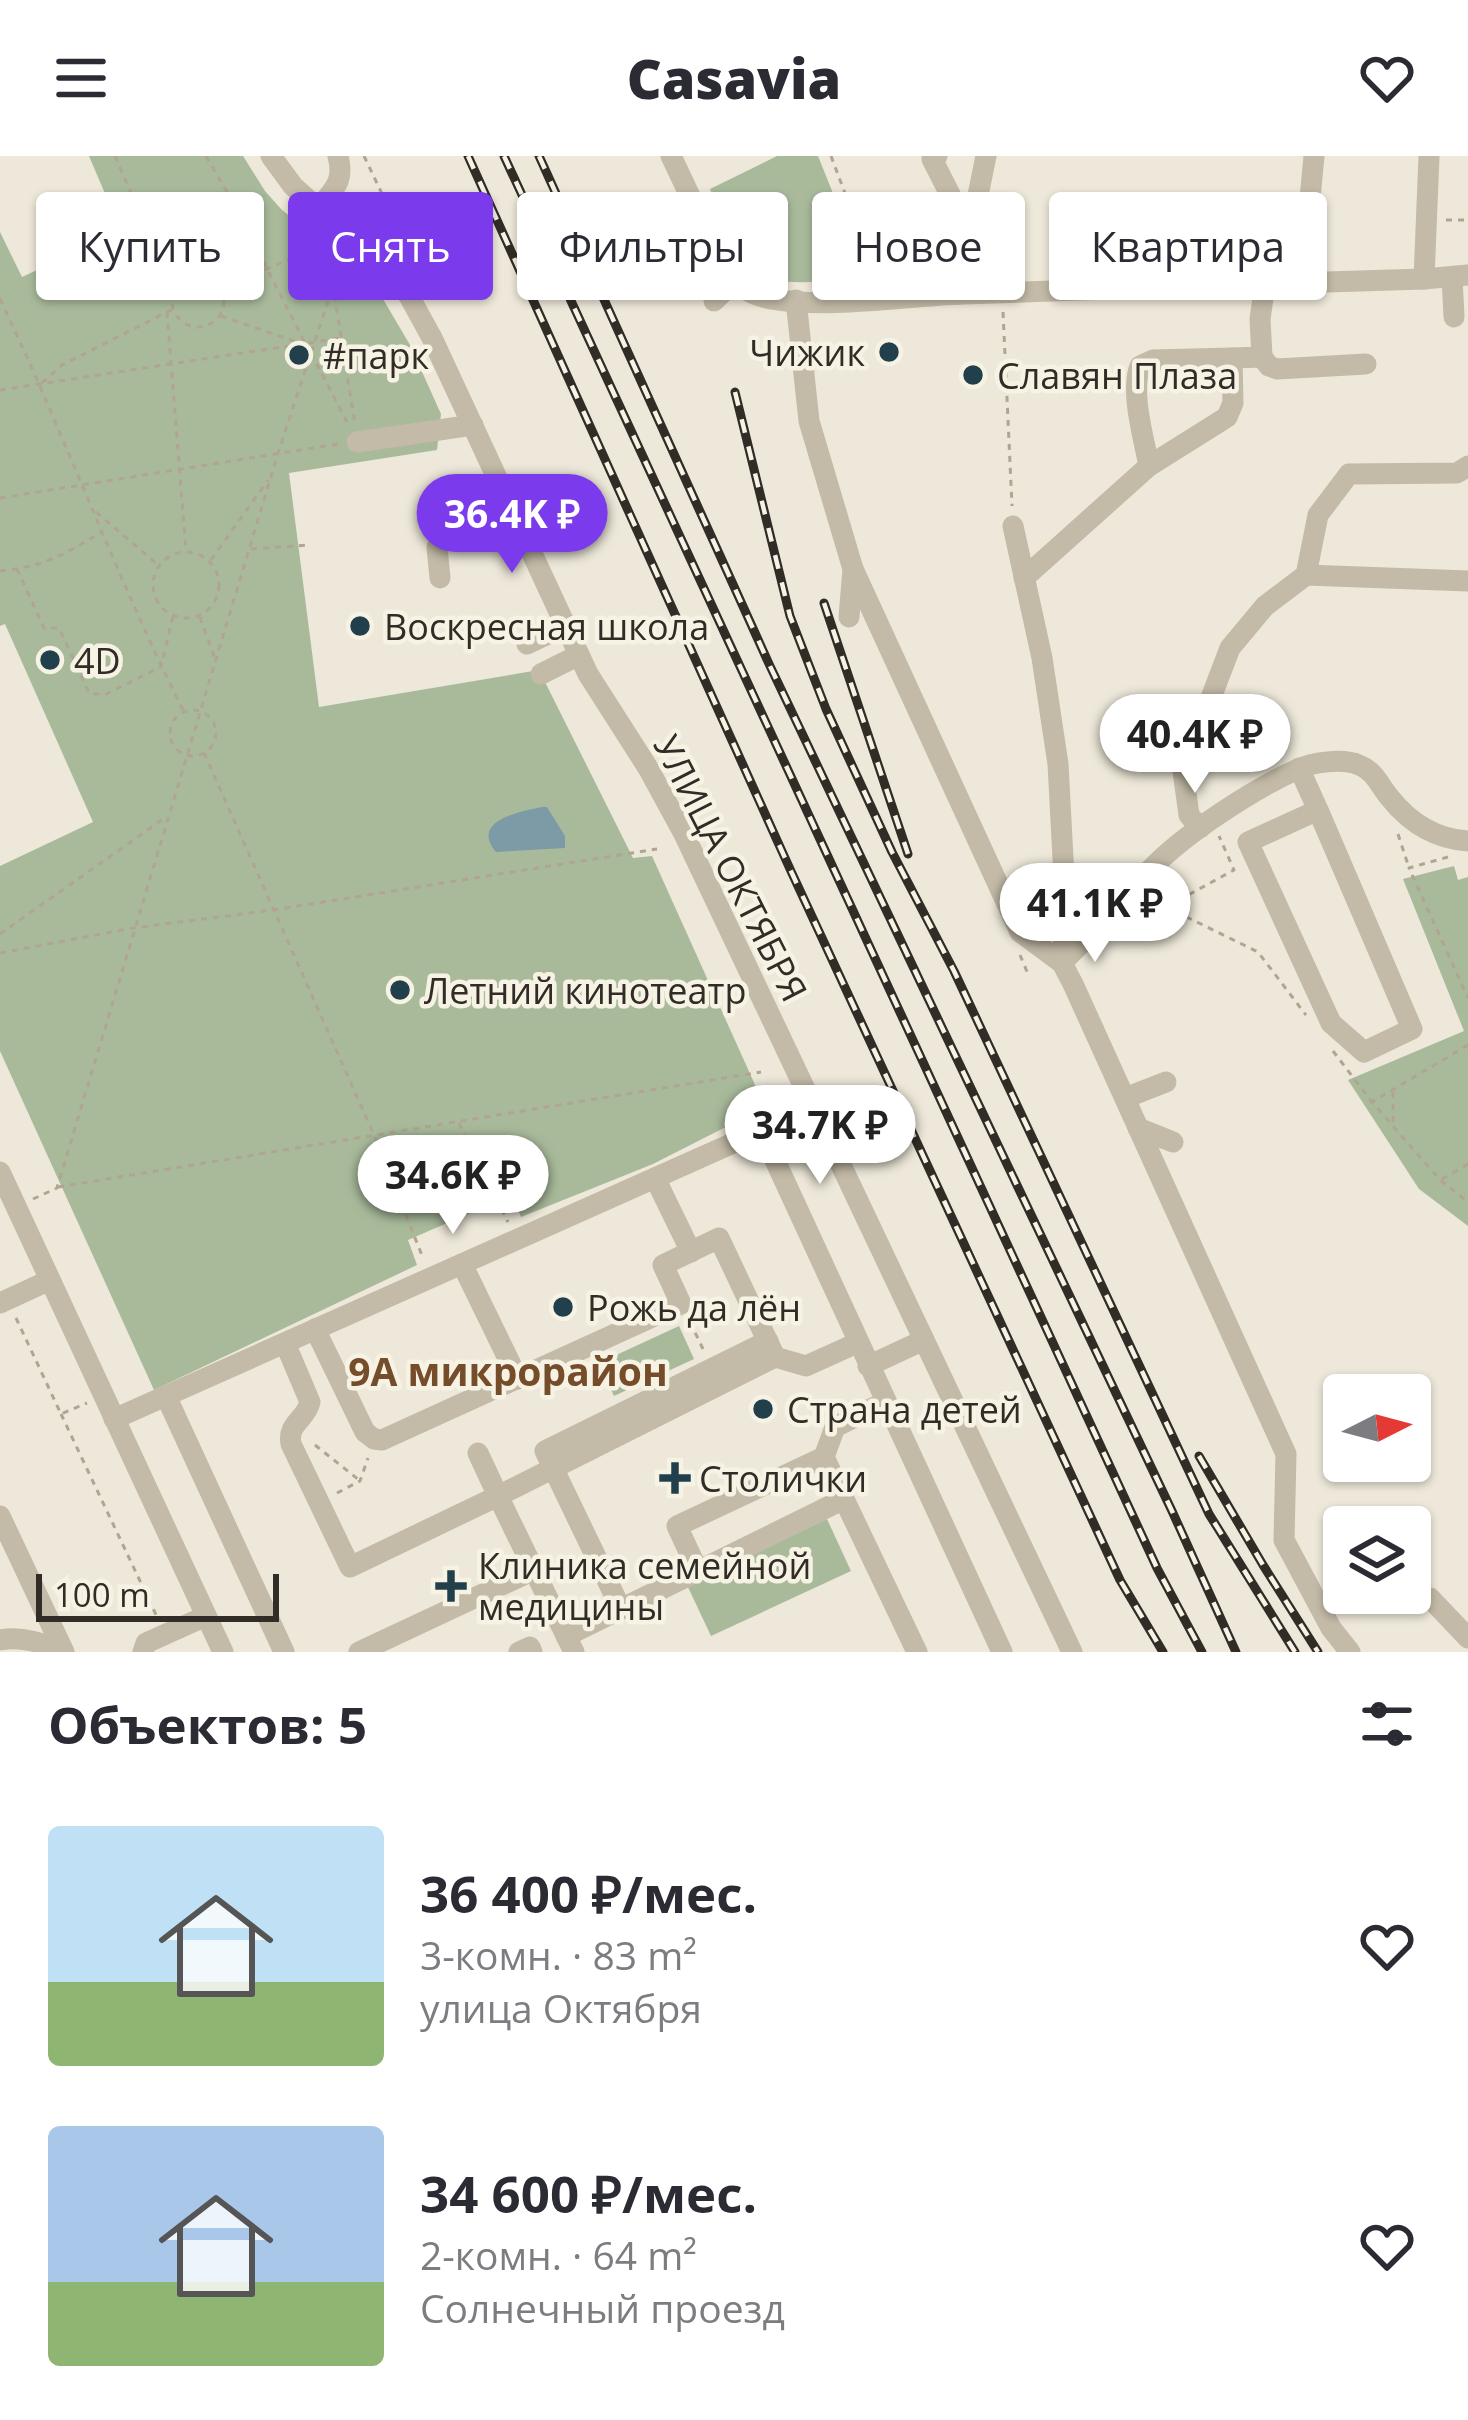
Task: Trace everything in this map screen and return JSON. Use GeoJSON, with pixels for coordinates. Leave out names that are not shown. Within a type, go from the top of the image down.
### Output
{"type":"FeatureCollection","features":[{"type":"Feature","properties":{"kind":"street","name":"УЛИЦА ОКТЯБРЯ"},"geometry":{"type":"LineString","coordinates":[[271,156],[300,192]]}},
{"type":"Feature","properties":{"kind":"street"},"geometry":{"type":"LineString","coordinates":[[332,192],[342,171],[338,156]]}},
{"type":"Feature","properties":{"kind":"street"},"geometry":{"type":"LineString","coordinates":[[937,156],[932,159],[949,192]]}},
{"type":"Feature","properties":{"kind":"street"},"geometry":{"type":"LineString","coordinates":[[963,156],[969,163],[985,162],[979,192]]}},
{"type":"Feature","properties":{"kind":"street"},"geometry":{"type":"LineString","coordinates":[[1311,192],[1314,156]]}},
{"type":"Feature","properties":{"kind":"street"},"geometry":{"type":"LineString","coordinates":[[1424,279],[1429,156]]}},
{"type":"Feature","properties":{"kind":"street"},"geometry":{"type":"LineString","coordinates":[[674,157],[690,192]]}},
{"type":"Feature","properties":{"kind":"street"},"geometry":{"type":"LineString","coordinates":[[1327,282],[1460,276],[1454,316]]}},
{"type":"Feature","properties":{"kind":"street","name":"УЛИЦА ОКТЯБРЯ"},"geometry":{"type":"LineString","coordinates":[[411,300],[579,655],[665,797],[1072,1652]]}},
{"type":"Feature","properties":{"kind":"street"},"geometry":{"type":"LineString","coordinates":[[778,300],[819,300]]}},
{"type":"Feature","properties":{"kind":"street"},"geometry":{"type":"LineString","coordinates":[[1262,300],[1262,357],[1269,366],[1366,364]]}},
{"type":"Feature","properties":{"kind":"street"},"geometry":{"type":"LineString","coordinates":[[796,301],[809,421],[853,568],[1020,932],[1062,963],[1125,1098],[1286,1454],[1284,1540],[1331,1628],[1350,1652]]}},
{"type":"Feature","properties":{"kind":"street"},"geometry":{"type":"LineString","coordinates":[[1149,466],[1140,421],[1136,376],[1140,366],[1153,360],[1262,357]]}},
{"type":"Feature","properties":{"kind":"street"},"geometry":{"type":"LineString","coordinates":[[1024,578],[1149,466],[1227,417],[1233,403],[1232,358]]}},
{"type":"Feature","properties":{"kind":"street"},"geometry":{"type":"LineString","coordinates":[[357,442],[473,425]]}},
{"type":"Feature","properties":{"kind":"street"},"geometry":{"type":"LineString","coordinates":[[1306,575],[1318,515],[1349,474],[1457,473],[1468,466]]}},
{"type":"Feature","properties":{"kind":"street"},"geometry":{"type":"LineString","coordinates":[[440,578],[437,547],[448,535],[510,503]]}},
{"type":"Feature","properties":{"kind":"street"},"geometry":{"type":"LineString","coordinates":[[1012,526],[1042,658],[1058,764],[1066,914],[1062,963]]}},
{"type":"Feature","properties":{"kind":"street"},"geometry":{"type":"LineString","coordinates":[[849,617],[853,568]]}},
{"type":"Feature","properties":{"kind":"street"},"geometry":{"type":"LineString","coordinates":[[1200,828],[1189,815],[1184,771],[1230,648],[1265,606],[1306,575],[1468,581]]}},
{"type":"Feature","properties":{"kind":"street"},"geometry":{"type":"LineString","coordinates":[[527,644],[566,626]]}},
{"type":"Feature","properties":{"kind":"street"},"geometry":{"type":"LineString","coordinates":[[542,674],[579,655]]}},
{"type":"Feature","properties":{"kind":"street"},"geometry":{"type":"LineString","coordinates":[[1062,963],[1133,894],[1146,863],[1299,768],[1347,761],[1378,766],[1388,796],[1409,818],[1460,848]]}},
{"type":"Feature","properties":{"kind":"street"},"geometry":{"type":"LineString","coordinates":[[1299,768],[1318,810],[1412,1029],[1364,1052],[1331,1024],[1248,842],[1318,810]]}},
{"type":"Feature","properties":{"kind":"street"},"geometry":{"type":"LineString","coordinates":[[1125,1098],[1166,1082]]}},
{"type":"Feature","properties":{"kind":"street"},"geometry":{"type":"LineString","coordinates":[[115,1419],[814,1107]]}},
{"type":"Feature","properties":{"kind":"street"},"geometry":{"type":"LineString","coordinates":[[1138,1128],[1173,1142]]}},
{"type":"Feature","properties":{"kind":"street"},"geometry":{"type":"LineString","coordinates":[[761,1130],[1002,1652]]}},
{"type":"Feature","properties":{"kind":"street"},"geometry":{"type":"LineString","coordinates":[[0,1172],[223,1652]]}},
{"type":"Feature","properties":{"kind":"street"},"geometry":{"type":"LineString","coordinates":[[656,1178],[691,1252]]}},
{"type":"Feature","properties":{"kind":"street"},"geometry":{"type":"LineString","coordinates":[[315,1329],[359,1422],[374,1439],[392,1437],[681,1304],[663,1265],[719,1238],[772,1349],[806,1366],[857,1343]]}},
{"type":"Feature","properties":{"kind":"street"},"geometry":{"type":"LineString","coordinates":[[462,1264],[518,1379]]}},
{"type":"Feature","properties":{"kind":"street"},"geometry":{"type":"LineString","coordinates":[[4,1302],[50,1280]]}},
{"type":"Feature","properties":{"kind":"street"},"geometry":{"type":"LineString","coordinates":[[868,1366],[924,1340]]}},
{"type":"Feature","properties":{"kind":"street"},"geometry":{"type":"LineString","coordinates":[[285,1343],[310,1402],[292,1427],[291,1444],[350,1567],[553,1469],[772,1349]]}},
{"type":"Feature","properties":{"kind":"street"},"geometry":{"type":"LineString","coordinates":[[621,1609],[545,1451],[712,1369],[772,1349]]}},
{"type":"Feature","properties":{"kind":"street"},"geometry":{"type":"LineString","coordinates":[[166,1396],[284,1652]]}},
{"type":"Feature","properties":{"kind":"street"},"geometry":{"type":"LineString","coordinates":[[698,1571],[677,1526],[824,1457],[835,1426],[885,1402]]}},
{"type":"Feature","properties":{"kind":"street"},"geometry":{"type":"LineString","coordinates":[[478,1453],[570,1644],[621,1609],[844,1498]]}},
{"type":"Feature","properties":{"kind":"street"},"geometry":{"type":"LineString","coordinates":[[824,1457],[917,1652]]}},
{"type":"Feature","properties":{"kind":"street"},"geometry":{"type":"LineString","coordinates":[[0,1516],[64,1652]]}},
{"type":"Feature","properties":{"kind":"street"},"geometry":{"type":"LineString","coordinates":[[359,1652],[397,1644],[534,1570]]}},
{"type":"Feature","properties":{"kind":"street"},"geometry":{"type":"LineString","coordinates":[[1431,1599],[1468,1638]]}},
{"type":"Feature","properties":{"kind":"street"},"geometry":{"type":"LineString","coordinates":[[143,1652],[146,1643],[206,1616]]}},
{"type":"Feature","properties":{"kind":"street"},"geometry":{"type":"LineString","coordinates":[[0,1640],[14,1637],[64,1652]]}},
{"type":"Feature","properties":{"kind":"street"},"geometry":{"type":"LineString","coordinates":[[519,1652],[530,1647],[532,1652]]}},
{"type":"Feature","properties":{"kind":"path"},"geometry":{"type":"LineString","coordinates":[[115,156],[131,192]]}},
{"type":"Feature","properties":{"kind":"path"},"geometry":{"type":"LineString","coordinates":[[206,156],[227,192]]}},
{"type":"Feature","properties":{"kind":"path"},"geometry":{"type":"LineString","coordinates":[[364,156],[381,192]]}},
{"type":"Feature","properties":{"kind":"path"},"geometry":{"type":"LineString","coordinates":[[832,156],[845,192]]}},
{"type":"Feature","properties":{"kind":"path"},"geometry":{"type":"LineString","coordinates":[[264,271],[288,260]]}},
{"type":"Feature","properties":{"kind":"path"},"geometry":{"type":"LineString","coordinates":[[264,264],[357,442]]}},
{"type":"Feature","properties":{"kind":"path"},"geometry":{"type":"LineString","coordinates":[[0,298],[184,712]]}},
{"type":"Feature","properties":{"kind":"path"},"geometry":{"type":"LineString","coordinates":[[172,300],[178,318],[196,327],[220,316],[224,300]]}},
{"type":"Feature","properties":{"kind":"path"},"geometry":{"type":"LineString","coordinates":[[309,344],[327,300]]}},
{"type":"Feature","properties":{"kind":"path"},"geometry":{"type":"LineString","coordinates":[[335,300],[357,442]]}},
{"type":"Feature","properties":{"kind":"path"},"geometry":{"type":"LineString","coordinates":[[40,384],[62,365],[173,309]]}},
{"type":"Feature","properties":{"kind":"path"},"geometry":{"type":"LineString","coordinates":[[167,312],[186,551]]}},
{"type":"Feature","properties":{"kind":"path"},"geometry":{"type":"LineString","coordinates":[[1003,312],[1012,526]]}},
{"type":"Feature","properties":{"kind":"path"},"geometry":{"type":"LineString","coordinates":[[220,316],[309,344]]}},
{"type":"Feature","properties":{"kind":"path"},"geometry":{"type":"LineString","coordinates":[[0,390],[341,338]]}},
{"type":"Feature","properties":{"kind":"path"},"geometry":{"type":"LineString","coordinates":[[57,1187],[310,352]]}},
{"type":"Feature","properties":{"kind":"path"},"geometry":{"type":"LineString","coordinates":[[0,498],[357,442]]}},
{"type":"Feature","properties":{"kind":"path"},"geometry":{"type":"LineString","coordinates":[[210,561],[271,476]]}},
{"type":"Feature","properties":{"kind":"path"},"geometry":{"type":"LineString","coordinates":[[92,509],[159,565]]}},
{"type":"Feature","properties":{"kind":"path"},"geometry":{"type":"LineString","coordinates":[[0,571],[64,556],[102,532]]}},
{"type":"Feature","properties":{"kind":"path"},"geometry":{"type":"LineString","coordinates":[[249,549],[308,545]]}},
{"type":"Feature","properties":{"kind":"path"},"geometry":{"type":"LineString","coordinates":[[186,551],[210,561],[218,575],[212,605],[186,618],[161,607],[153,594],[152,579],[166,557],[186,551]]}},
{"type":"Feature","properties":{"kind":"path"},"geometry":{"type":"LineString","coordinates":[[17,569],[44,628],[59,628],[89,693],[104,695],[161,667]]}},
{"type":"Feature","properties":{"kind":"path"},"geometry":{"type":"LineString","coordinates":[[200,615],[216,661]]}},
{"type":"Feature","properties":{"kind":"path"},"geometry":{"type":"LineString","coordinates":[[161,667],[173,616]]}},
{"type":"Feature","properties":{"kind":"path"},"geometry":{"type":"LineString","coordinates":[[201,711],[209,716],[216,732],[204,753],[177,749],[170,733],[176,717],[184,712],[201,711]]}},
{"type":"Feature","properties":{"kind":"path"},"geometry":{"type":"LineString","coordinates":[[204,753],[374,1135],[430,1278]]}},
{"type":"Feature","properties":{"kind":"path"},"geometry":{"type":"LineString","coordinates":[[0,934],[167,816]]}},
{"type":"Feature","properties":{"kind":"path"},"geometry":{"type":"LineString","coordinates":[[1460,848],[1409,868],[1468,998]]}},
{"type":"Feature","properties":{"kind":"path"},"geometry":{"type":"LineString","coordinates":[[0,953],[133,928],[657,849]]}},
{"type":"Feature","properties":{"kind":"path"},"geometry":{"type":"LineString","coordinates":[[1065,881],[1120,891],[1102,899]]}},
{"type":"Feature","properties":{"kind":"path"},"geometry":{"type":"LineString","coordinates":[[1147,899],[1258,952],[1311,1022]]}},
{"type":"Feature","properties":{"kind":"path"},"geometry":{"type":"LineString","coordinates":[[1270,968],[1292,973]]}},
{"type":"Feature","properties":{"kind":"path"},"geometry":{"type":"LineString","coordinates":[[1325,1041],[1393,1126],[1441,1180],[1468,1202]]}},
{"type":"Feature","properties":{"kind":"path"},"geometry":{"type":"LineString","coordinates":[[1372,1102],[1468,1045]]}},
{"type":"Feature","properties":{"kind":"path"},"geometry":{"type":"LineString","coordinates":[[16,1206],[57,1187],[760,1072]]}},
{"type":"Feature","properties":{"kind":"path"},"geometry":{"type":"LineString","coordinates":[[1393,1090],[1393,1126]]}},
{"type":"Feature","properties":{"kind":"path"},"geometry":{"type":"LineString","coordinates":[[458,1121],[516,1240]]}},
{"type":"Feature","properties":{"kind":"path"},"geometry":{"type":"LineString","coordinates":[[1441,1180],[1468,1164]]}},
{"type":"Feature","properties":{"kind":"path"},"geometry":{"type":"LineString","coordinates":[[4,1302],[165,1634]]}},
{"type":"Feature","properties":{"kind":"path"},"geometry":{"type":"LineString","coordinates":[[681,1304],[712,1369]]}},
{"type":"Feature","properties":{"kind":"path"},"geometry":{"type":"LineString","coordinates":[[62,1414],[88,1402]]}},
{"type":"Feature","properties":{"kind":"path"},"geometry":{"type":"LineString","coordinates":[[292,1427],[360,1481]]}},
{"type":"Feature","properties":{"kind":"path"},"geometry":{"type":"LineString","coordinates":[[319,1502],[360,1481],[374,1439]]}},
{"type":"Feature","properties":{"kind":"green space"},"geometry":{"type":"Polygon","coordinates":[[[89,156],[243,156],[265,191],[288,215],[288,300],[384,300],[441,414],[437,450],[289,473],[319,707],[539,670],[633,858],[652,856],[765,1107],[653,1164],[521,1217],[512,1195],[408,1240],[417,1265],[154,1390],[0,1051],[0,866],[93,822],[5,624],[0,626],[0,232],[22,277],[36,270],[36,300],[264,300],[264,192],[104,192],[89,156]]]}},
{"type":"Feature","properties":{"kind":"green space"},"geometry":{"type":"Polygon","coordinates":[[[777,156],[818,156],[832,192],[812,192],[812,281],[788,281],[788,192],[710,189],[777,156]]]}},
{"type":"Feature","properties":{"kind":"green space"},"geometry":{"type":"Polygon","coordinates":[[[1454,866],[1458,880],[1468,877],[1468,1226],[1419,1189],[1348,1080],[1464,1031],[1403,879],[1454,866]]]}},
{"type":"Feature","properties":{"kind":"green space"},"geometry":{"type":"Polygon","coordinates":[[[679,1326],[694,1359],[614,1396],[599,1363],[679,1326]]]}},
{"type":"Feature","properties":{"kind":"green space"},"geometry":{"type":"Polygon","coordinates":[[[827,1519],[851,1571],[711,1636],[687,1585],[827,1519]]]}},
{"type":"Feature","properties":{"kind":"water"},"geometry":{"type":"Polygon","coordinates":[[[547,807],[565,836],[565,848],[496,852],[489,833],[493,825],[547,807]]]}},
{"type":"Feature","properties":{"kind":"railway"},"geometry":{"type":"LineString","coordinates":[[468,156],[790,869],[1120,1580],[1163,1652]]}},
{"type":"Feature","properties":{"kind":"railway"},"geometry":{"type":"LineString","coordinates":[[504,156],[1157,1568],[1202,1652]]}},
{"type":"Feature","properties":{"kind":"railway"},"geometry":{"type":"LineString","coordinates":[[539,156],[770,666],[1236,1652]]}},
{"type":"Feature","properties":{"kind":"railway"},"geometry":{"type":"LineString","coordinates":[[735,392],[790,616],[826,709],[1209,1514],[1295,1652]]}},
{"type":"Feature","properties":{"kind":"railway"},"geometry":{"type":"LineString","coordinates":[[824,603],[908,854]]}},
{"type":"Feature","properties":{"kind":"railway"},"geometry":{"type":"LineString","coordinates":[[1199,1456],[1318,1652]]}},
{"type":"Feature","properties":{"kind":"place","name":"Чижик"},"geometry":{"type":"Point","coordinates":[889,352]}},
{"type":"Feature","properties":{"kind":"place","name":"#парк"},"geometry":{"type":"Point","coordinates":[299,355]}},
{"type":"Feature","properties":{"kind":"place","name":"Славян Плаза"},"geometry":{"type":"Point","coordinates":[973,375]}},
{"type":"Feature","properties":{"kind":"place","name":"Воскресная школа"},"geometry":{"type":"Point","coordinates":[360,626]}},
{"type":"Feature","properties":{"kind":"place","name":"4D"},"geometry":{"type":"Point","coordinates":[50,660]}},
{"type":"Feature","properties":{"kind":"place","name":"Летний кинотеатр"},"geometry":{"type":"Point","coordinates":[400,990]}},
{"type":"Feature","properties":{"kind":"place","name":"Рожь да лён"},"geometry":{"type":"Point","coordinates":[563,1307]}},
{"type":"Feature","properties":{"kind":"place","name":"Страна детей"},"geometry":{"type":"Point","coordinates":[763,1409]}},
{"type":"Feature","properties":{"kind":"place","name":"Столички"},"geometry":{"type":"Point","coordinates":[675,1478]}},
{"type":"Feature","properties":{"kind":"place","name":"Клиника семейной медицины"},"geometry":{"type":"Point","coordinates":[451,1586]}},
{"type":"Feature","properties":{"kind":"district","name":"9А микрорайон"},"geometry":{"type":"Point","coordinates":[508,1370]}}]}
